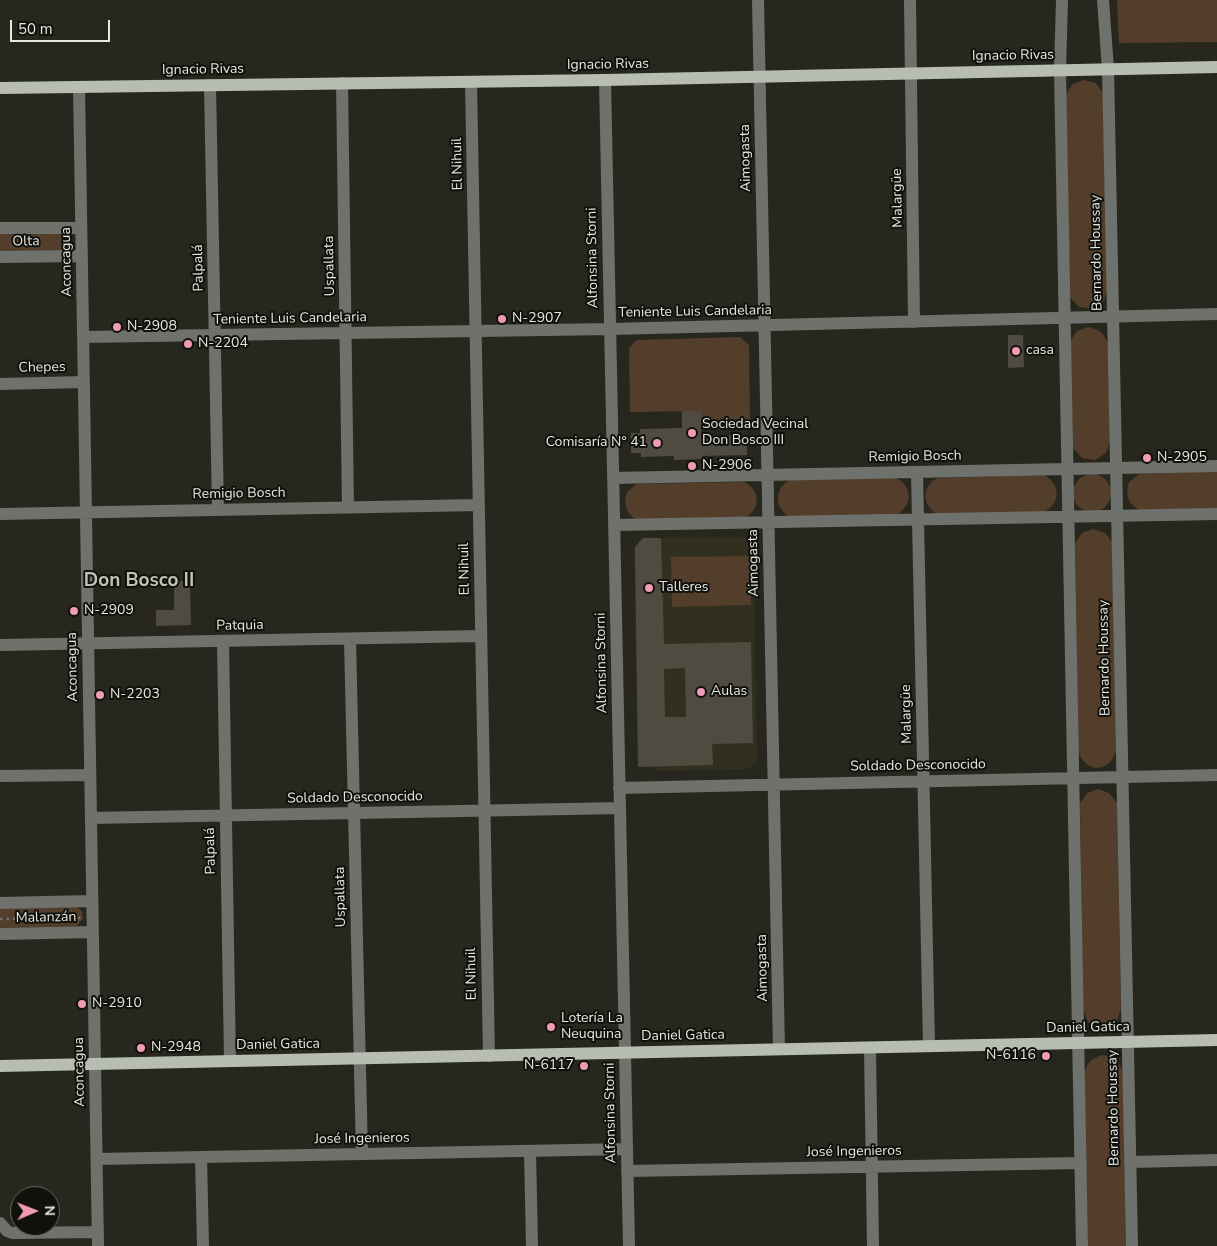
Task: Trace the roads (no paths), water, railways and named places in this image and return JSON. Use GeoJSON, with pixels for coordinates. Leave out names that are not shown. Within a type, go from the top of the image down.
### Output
{"type":"FeatureCollection","features":[{"type":"Feature","properties":{"kind":"main road","name":"Ignacio Rivas"},"geometry":{"type":"LineString","coordinates":[[0,88],[605,80],[1217,67]]}},
{"type":"Feature","properties":{"kind":"main road","name":"Daniel Gatica"},"geometry":{"type":"LineString","coordinates":[[0,1066],[1217,1040]]}},
{"type":"Feature","properties":{"kind":"street","name":"Aimogasta"},"geometry":{"type":"LineString","coordinates":[[758,0],[779,1050]]}},
{"type":"Feature","properties":{"kind":"street","name":"Malargüe"},"geometry":{"type":"LineString","coordinates":[[910,0],[914,322]]}},
{"type":"Feature","properties":{"kind":"street"},"geometry":{"type":"LineString","coordinates":[[1062,0],[1060,70],[1082,1246]]}},
{"type":"Feature","properties":{"kind":"street","name":"Bernardo Houssay"},"geometry":{"type":"LineString","coordinates":[[1103,0],[1108,69],[1132,1246]]}},
{"type":"Feature","properties":{"kind":"street","name":"Alfonsina Storni"},"geometry":{"type":"LineString","coordinates":[[605,80],[629,1246]]}},
{"type":"Feature","properties":{"kind":"street","name":"El Nihuil"},"geometry":{"type":"LineString","coordinates":[[471,82],[489,1056]]}},
{"type":"Feature","properties":{"kind":"street","name":"Uspallata"},"geometry":{"type":"LineString","coordinates":[[342,84],[348,507]]}},
{"type":"Feature","properties":{"kind":"street","name":"Palpalá"},"geometry":{"type":"LineString","coordinates":[[210,85],[218,510]]}},
{"type":"Feature","properties":{"kind":"street","name":"Aconcagua"},"geometry":{"type":"LineString","coordinates":[[79,87],[98,1246]]}},
{"type":"Feature","properties":{"kind":"street","name":"Olta"},"geometry":{"type":"LineString","coordinates":[[0,228],[81,228]]}},
{"type":"Feature","properties":{"kind":"street","name":"Olta"},"geometry":{"type":"LineString","coordinates":[[0,258],[82,256]]}},
{"type":"Feature","properties":{"kind":"street","name":"Teniente Luis Candelaria"},"geometry":{"type":"LineString","coordinates":[[83,337],[764,326],[1217,314]]}},
{"type":"Feature","properties":{"kind":"street","name":"Chepes"},"geometry":{"type":"LineString","coordinates":[[0,384],[84,382]]}},
{"type":"Feature","properties":{"kind":"street","name":"Remigio Bosch"},"geometry":{"type":"LineString","coordinates":[[613,478],[1217,466]]}},
{"type":"Feature","properties":{"kind":"street","name":"Malargüe"},"geometry":{"type":"LineString","coordinates":[[917,472],[929,1046]]}},
{"type":"Feature","properties":{"kind":"street","name":"Remigio Bosch"},"geometry":{"type":"LineString","coordinates":[[0,514],[479,505]]}},
{"type":"Feature","properties":{"kind":"street"},"geometry":{"type":"LineString","coordinates":[[614,525],[1217,514]]}},
{"type":"Feature","properties":{"kind":"street","name":"Patquia"},"geometry":{"type":"LineString","coordinates":[[0,645],[481,636]]}},
{"type":"Feature","properties":{"kind":"street","name":"Uspallata"},"geometry":{"type":"LineString","coordinates":[[350,639],[362,1154]]}},
{"type":"Feature","properties":{"kind":"street","name":"Palpalá"},"geometry":{"type":"LineString","coordinates":[[222,641],[230,1061]]}},
{"type":"Feature","properties":{"kind":"street"},"geometry":{"type":"LineString","coordinates":[[0,776],[90,775]]}},
{"type":"Feature","properties":{"kind":"street","name":"Soldado Desconocido"},"geometry":{"type":"LineString","coordinates":[[619,788],[1217,775]]}},
{"type":"Feature","properties":{"kind":"street","name":"Soldado Desconocido"},"geometry":{"type":"LineString","coordinates":[[91,818],[620,808]]}},
{"type":"Feature","properties":{"kind":"street","name":"Malanzán"},"geometry":{"type":"LineString","coordinates":[[0,903],[92,901]]}},
{"type":"Feature","properties":{"kind":"street","name":"Malanzán"},"geometry":{"type":"LineString","coordinates":[[0,934],[92,932]]}},
{"type":"Feature","properties":{"kind":"street"},"geometry":{"type":"LineString","coordinates":[[870,1048],[873,1246]]}},
{"type":"Feature","properties":{"kind":"street","name":"José Ingenieros"},"geometry":{"type":"LineString","coordinates":[[97,1159],[627,1150]]}},
{"type":"Feature","properties":{"kind":"street"},"geometry":{"type":"LineString","coordinates":[[530,1151],[532,1246]]}},
{"type":"Feature","properties":{"kind":"street"},"geometry":{"type":"LineString","coordinates":[[201,1157],[203,1246]]}},
{"type":"Feature","properties":{"kind":"street"},"geometry":{"type":"LineString","coordinates":[[1130,1162],[1217,1160]]}},
{"type":"Feature","properties":{"kind":"street","name":"José Ingenieros"},"geometry":{"type":"LineString","coordinates":[[627,1171],[1081,1163]]}},
{"type":"Feature","properties":{"kind":"street"},"geometry":{"type":"LineString","coordinates":[[1,1226],[7,1231],[18,1233],[98,1232]]}},
{"type":"Feature","properties":{"kind":"place","name":"N-2907"},"geometry":{"type":"Point","coordinates":[502,319]}},
{"type":"Feature","properties":{"kind":"place","name":"N-2908"},"geometry":{"type":"Point","coordinates":[117,327]}},
{"type":"Feature","properties":{"kind":"place","name":"N-2204"},"geometry":{"type":"Point","coordinates":[188,344]}},
{"type":"Feature","properties":{"kind":"place","name":"casa"},"geometry":{"type":"Point","coordinates":[1016,351]}},
{"type":"Feature","properties":{"kind":"place","name":"Sociedad Vecinal Don Bosco III"},"geometry":{"type":"Point","coordinates":[692,433]}},
{"type":"Feature","properties":{"kind":"place","name":"Comisaría N° 41"},"geometry":{"type":"Point","coordinates":[657,443]}},
{"type":"Feature","properties":{"kind":"place","name":"N-2905"},"geometry":{"type":"Point","coordinates":[1147,458]}},
{"type":"Feature","properties":{"kind":"place","name":"N-2906"},"geometry":{"type":"Point","coordinates":[692,466]}},
{"type":"Feature","properties":{"kind":"place","name":"Talleres"},"geometry":{"type":"Point","coordinates":[649,588]}},
{"type":"Feature","properties":{"kind":"place","name":"N-2909"},"geometry":{"type":"Point","coordinates":[74,611]}},
{"type":"Feature","properties":{"kind":"place","name":"Aulas"},"geometry":{"type":"Point","coordinates":[701,692]}},
{"type":"Feature","properties":{"kind":"place","name":"N-2203"},"geometry":{"type":"Point","coordinates":[100,695]}},
{"type":"Feature","properties":{"kind":"place","name":"N-2910"},"geometry":{"type":"Point","coordinates":[82,1004]}},
{"type":"Feature","properties":{"kind":"place","name":"Lotería La Neuquina"},"geometry":{"type":"Point","coordinates":[551,1027]}},
{"type":"Feature","properties":{"kind":"place","name":"N-2948"},"geometry":{"type":"Point","coordinates":[141,1048]}},
{"type":"Feature","properties":{"kind":"place","name":"N-6116"},"geometry":{"type":"Point","coordinates":[1046,1056]}},
{"type":"Feature","properties":{"kind":"place","name":"N-6117"},"geometry":{"type":"Point","coordinates":[584,1066]}},
{"type":"Feature","properties":{"kind":"district","name":"Don Bosco II"},"geometry":{"type":"Point","coordinates":[139,581]}}]}
